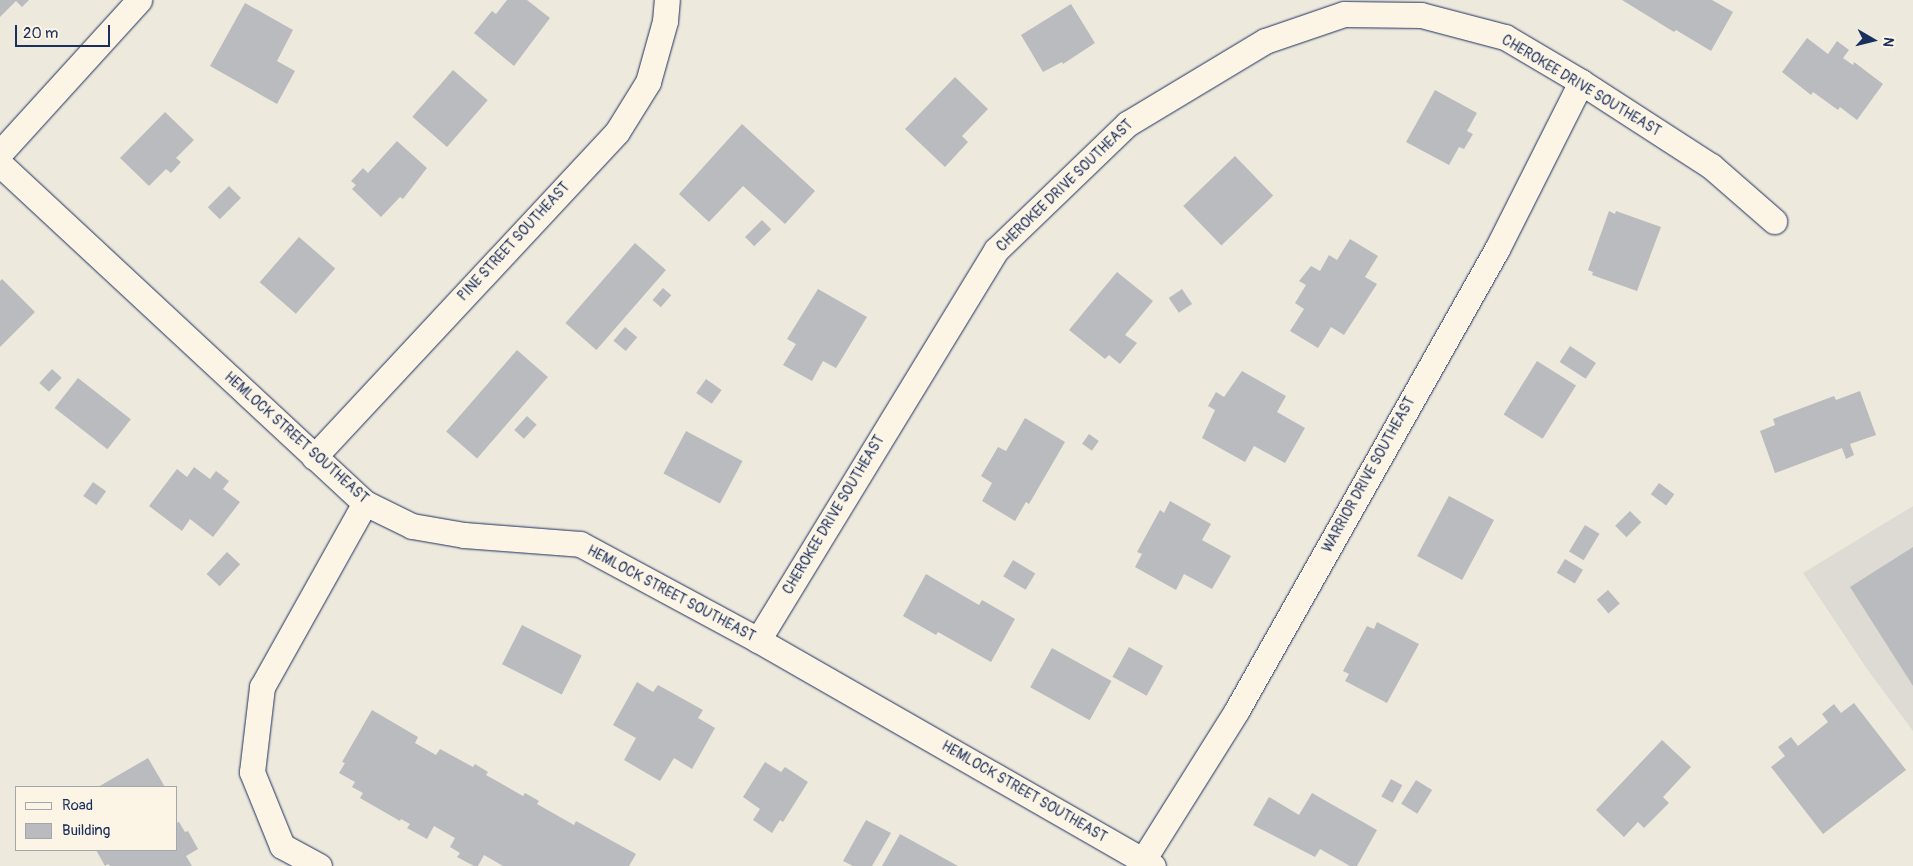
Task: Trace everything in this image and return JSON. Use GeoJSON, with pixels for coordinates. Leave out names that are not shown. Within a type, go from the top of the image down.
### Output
{"type":"FeatureCollection","features":[{"type":"Feature","properties":{"kind":"street"},"geometry":{"type":"LineString","coordinates":[[0,153],[139,0]]}},
{"type":"Feature","properties":{"kind":"street","name":"PINE STREET SOUTHEAST"},"geometry":{"type":"LineString","coordinates":[[314,457],[616,132],[648,82],[665,20],[667,0]]}},
{"type":"Feature","properties":{"kind":"street","name":"CHEROKEE DRIVE SOUTHEAST"},"geometry":{"type":"LineString","coordinates":[[758,640],[996,250],[1127,124],[1265,41],[1344,14],[1421,15],[1505,37],[1581,82],[1711,166],[1774,221]]}},
{"type":"Feature","properties":{"kind":"street","name":"WARRIOR DRIVE SOUTHEAST"},"geometry":{"type":"LineString","coordinates":[[1148,863],[1487,266],[1581,82]]}},
{"type":"Feature","properties":{"kind":"street","name":"HEMLOCK STREET SOUTHEAST"},"geometry":{"type":"LineString","coordinates":[[0,164],[314,457],[365,502],[412,526],[464,535],[580,544],[758,640],[1148,863]]}},
{"type":"Feature","properties":{"kind":"street"},"geometry":{"type":"LineString","coordinates":[[318,866],[282,846],[252,772],[262,687],[365,502]]}},
{"type":"Feature","properties":{"kind":"shaded area"},"geometry":{"type":"Polygon","coordinates":[[[1913,506],[1913,731],[1867,669],[1803,573],[1913,506]]]}},
{"type":"Feature","properties":{"kind":"building"},"geometry":{"type":"Polygon","coordinates":[[[0,0],[29,0],[22,7],[16,1],[0,17],[0,0]]]}},
{"type":"Feature","properties":{"kind":"building"},"geometry":{"type":"Polygon","coordinates":[[[507,0],[527,0],[550,18],[514,66],[474,33],[492,11],[496,14],[507,0]]]}},
{"type":"Feature","properties":{"kind":"building"},"geometry":{"type":"Polygon","coordinates":[[[1622,0],[1712,0],[1733,12],[1711,51],[1676,30],[1674,32],[1622,0]]]}},
{"type":"Feature","properties":{"kind":"building"},"geometry":{"type":"Polygon","coordinates":[[[245,3],[293,30],[277,61],[295,71],[277,104],[210,66],[245,3]]]}},
{"type":"Feature","properties":{"kind":"building"},"geometry":{"type":"Polygon","coordinates":[[[1071,4],[1095,43],[1063,64],[1062,62],[1043,72],[1021,35],[1071,4]]]}},
{"type":"Feature","properties":{"kind":"building"},"geometry":{"type":"Polygon","coordinates":[[[1807,38],[1828,54],[1837,41],[1849,50],[1843,58],[1853,65],[1854,62],[1883,84],[1857,120],[1840,107],[1838,110],[1813,92],[1811,95],[1782,72],[1807,38]]]}},
{"type":"Feature","properties":{"kind":"building"},"geometry":{"type":"Polygon","coordinates":[[[453,70],[488,100],[447,147],[412,117],[453,70]]]}},
{"type":"Feature","properties":{"kind":"building"},"geometry":{"type":"Polygon","coordinates":[[[955,77],[988,109],[962,136],[968,142],[945,167],[905,129],[955,77]]]}},
{"type":"Feature","properties":{"kind":"building"},"geometry":{"type":"Polygon","coordinates":[[[1435,90],[1477,113],[1467,131],[1473,134],[1464,149],[1459,147],[1449,165],[1406,142],[1435,90]]]}},
{"type":"Feature","properties":{"kind":"building"},"geometry":{"type":"Polygon","coordinates":[[[165,112],[194,140],[176,158],[181,162],[171,173],[166,169],[149,186],[120,158],[165,112]]]}},
{"type":"Feature","properties":{"kind":"building"},"geometry":{"type":"Polygon","coordinates":[[[742,124],[815,191],[785,224],[743,186],[709,222],[679,194],[742,124]]]}},
{"type":"Feature","properties":{"kind":"building"},"geometry":{"type":"Polygon","coordinates":[[[397,141],[427,168],[403,199],[400,197],[381,217],[352,189],[356,185],[351,181],[363,168],[368,173],[397,141]]]}},
{"type":"Feature","properties":{"kind":"building"},"geometry":{"type":"Polygon","coordinates":[[[1235,156],[1273,196],[1221,246],[1183,206],[1235,156]]]}},
{"type":"Feature","properties":{"kind":"building"},"geometry":{"type":"Polygon","coordinates":[[[229,186],[241,198],[220,219],[208,207],[229,186]]]}},
{"type":"Feature","properties":{"kind":"building"},"geometry":{"type":"Polygon","coordinates":[[[1609,211],[1615,214],[1616,211],[1661,227],[1637,291],[1592,275],[1593,272],[1588,270],[1609,211]]]}},
{"type":"Feature","properties":{"kind":"building"},"geometry":{"type":"Polygon","coordinates":[[[762,220],[771,229],[754,246],[745,237],[762,220]]]}},
{"type":"Feature","properties":{"kind":"building"},"geometry":{"type":"Polygon","coordinates":[[[299,237],[335,268],[296,314],[260,282],[299,237]]]}},
{"type":"Feature","properties":{"kind":"building"},"geometry":{"type":"Polygon","coordinates":[[[1350,239],[1378,256],[1365,277],[1377,284],[1344,335],[1331,327],[1318,348],[1290,331],[1304,309],[1295,303],[1306,285],[1299,281],[1311,266],[1320,271],[1329,255],[1337,260],[1350,239]]]}},
{"type":"Feature","properties":{"kind":"building"},"geometry":{"type":"Polygon","coordinates":[[[635,243],[666,270],[596,350],[565,323],[635,243]]]}},
{"type":"Feature","properties":{"kind":"building"},"geometry":{"type":"Polygon","coordinates":[[[1117,272],[1153,301],[1125,335],[1137,343],[1120,364],[1109,355],[1105,359],[1069,330],[1117,272]]]}},
{"type":"Feature","properties":{"kind":"building"},"geometry":{"type":"Polygon","coordinates":[[[2,279],[35,312],[0,347],[0,281],[2,279]]]}},
{"type":"Feature","properties":{"kind":"building"},"geometry":{"type":"Polygon","coordinates":[[[663,288],[671,295],[661,307],[653,300],[663,288]]]}},
{"type":"Feature","properties":{"kind":"building"},"geometry":{"type":"Polygon","coordinates":[[[818,289],[867,317],[836,368],[823,361],[812,381],[783,365],[796,344],[787,339],[818,289]]]}},
{"type":"Feature","properties":{"kind":"building"},"geometry":{"type":"Polygon","coordinates":[[[1182,289],[1192,304],[1179,313],[1169,298],[1182,289]]]}},
{"type":"Feature","properties":{"kind":"building"},"geometry":{"type":"Polygon","coordinates":[[[625,327],[637,337],[626,351],[613,341],[625,327]]]}},
{"type":"Feature","properties":{"kind":"building"},"geometry":{"type":"Polygon","coordinates":[[[1570,346],[1596,363],[1586,379],[1560,362],[1570,346]]]}},
{"type":"Feature","properties":{"kind":"building"},"geometry":{"type":"Polygon","coordinates":[[[517,350],[548,377],[477,458],[446,432],[517,350]]]}},
{"type":"Feature","properties":{"kind":"building"},"geometry":{"type":"Polygon","coordinates":[[[1537,361],[1576,385],[1543,439],[1504,414],[1537,361]]]}},
{"type":"Feature","properties":{"kind":"building"},"geometry":{"type":"Polygon","coordinates":[[[52,369],[62,378],[49,392],[39,383],[52,369]]]}},
{"type":"Feature","properties":{"kind":"building"},"geometry":{"type":"Polygon","coordinates":[[[1242,371],[1286,396],[1277,412],[1305,428],[1285,463],[1254,446],[1245,462],[1202,438],[1215,410],[1208,406],[1216,392],[1224,397],[1242,371]]]}},
{"type":"Feature","properties":{"kind":"building"},"geometry":{"type":"Polygon","coordinates":[[[78,378],[131,419],[107,449],[55,408],[78,378]]]}},
{"type":"Feature","properties":{"kind":"building"},"geometry":{"type":"Polygon","coordinates":[[[706,379],[722,390],[712,404],[696,393],[706,379]]]}},
{"type":"Feature","properties":{"kind":"building"},"geometry":{"type":"Polygon","coordinates":[[[1860,391],[1876,435],[1850,444],[1854,455],[1846,459],[1842,448],[1775,473],[1760,431],[1775,425],[1773,419],[1834,396],[1836,400],[1860,391]]]}},
{"type":"Feature","properties":{"kind":"building"},"geometry":{"type":"Polygon","coordinates":[[[527,416],[537,425],[524,439],[514,430],[527,416]]]}},
{"type":"Feature","properties":{"kind":"building"},"geometry":{"type":"Polygon","coordinates":[[[1025,418],[1065,442],[1029,504],[1026,502],[1015,521],[982,501],[992,483],[981,476],[998,447],[1006,451],[1025,418]]]}},
{"type":"Feature","properties":{"kind":"building"},"geometry":{"type":"Polygon","coordinates":[[[686,431],[743,461],[720,503],[663,473],[686,431]]]}},
{"type":"Feature","properties":{"kind":"building"},"geometry":{"type":"Polygon","coordinates":[[[1089,434],[1099,441],[1092,451],[1082,444],[1089,434]]]}},
{"type":"Feature","properties":{"kind":"building"},"geometry":{"type":"Polygon","coordinates":[[[194,467],[210,479],[216,471],[229,481],[223,489],[240,502],[213,537],[190,519],[182,531],[149,506],[177,469],[187,477],[194,467]]]}},
{"type":"Feature","properties":{"kind":"building"},"geometry":{"type":"Polygon","coordinates":[[[93,482],[106,491],[96,505],[83,496],[93,482]]]}},
{"type":"Feature","properties":{"kind":"building"},"geometry":{"type":"Polygon","coordinates":[[[1659,483],[1674,494],[1666,505],[1651,494],[1659,483]]]}},
{"type":"Feature","properties":{"kind":"building"},"geometry":{"type":"Polygon","coordinates":[[[1449,496],[1494,520],[1462,580],[1417,556],[1449,496]]]}},
{"type":"Feature","properties":{"kind":"building"},"geometry":{"type":"Polygon","coordinates":[[[1170,501],[1211,524],[1202,540],[1231,556],[1212,589],[1184,574],[1176,590],[1135,567],[1142,554],[1137,552],[1160,510],[1164,513],[1170,501]]]}},
{"type":"Feature","properties":{"kind":"building"},"geometry":{"type":"Polygon","coordinates":[[[1630,511],[1641,522],[1626,537],[1615,526],[1630,511]]]}},
{"type":"Feature","properties":{"kind":"building"},"geometry":{"type":"Polygon","coordinates":[[[1585,525],[1600,534],[1584,560],[1569,552],[1585,525]]]}},
{"type":"Feature","properties":{"kind":"building"},"geometry":{"type":"Polygon","coordinates":[[[1913,547],[1913,686],[1850,587],[1913,547]]]}},
{"type":"Feature","properties":{"kind":"building"},"geometry":{"type":"Polygon","coordinates":[[[227,552],[240,564],[220,586],[207,574],[227,552]]]}},
{"type":"Feature","properties":{"kind":"building"},"geometry":{"type":"Polygon","coordinates":[[[1565,559],[1583,570],[1575,584],[1557,573],[1565,559]]]}},
{"type":"Feature","properties":{"kind":"building"},"geometry":{"type":"Polygon","coordinates":[[[1013,560],[1035,573],[1026,590],[1003,576],[1013,560]]]}},
{"type":"Feature","properties":{"kind":"building"},"geometry":{"type":"Polygon","coordinates":[[[926,574],[979,605],[982,600],[1015,619],[991,662],[938,632],[936,635],[903,616],[926,574]]]}},
{"type":"Feature","properties":{"kind":"building"},"geometry":{"type":"Polygon","coordinates":[[[1608,590],[1620,604],[1608,613],[1597,600],[1608,590]]]}},
{"type":"Feature","properties":{"kind":"building"},"geometry":{"type":"Polygon","coordinates":[[[1377,622],[1419,644],[1387,703],[1345,681],[1349,674],[1343,671],[1367,626],[1374,629],[1377,622]]]}},
{"type":"Feature","properties":{"kind":"building"},"geometry":{"type":"Polygon","coordinates":[[[522,625],[582,655],[562,695],[502,664],[522,625]]]}},
{"type":"Feature","properties":{"kind":"building"},"geometry":{"type":"Polygon","coordinates":[[[1129,647],[1163,666],[1147,696],[1113,677],[1129,647]]]}},
{"type":"Feature","properties":{"kind":"building"},"geometry":{"type":"Polygon","coordinates":[[[1052,648],[1111,681],[1090,720],[1030,687],[1052,648]]]}},
{"type":"Feature","properties":{"kind":"building"},"geometry":{"type":"Polygon","coordinates":[[[637,682],[653,692],[658,685],[703,710],[698,718],[715,728],[692,769],[674,758],[660,781],[624,760],[636,738],[613,725],[637,682]]]}},
{"type":"Feature","properties":{"kind":"building"},"geometry":{"type":"Polygon","coordinates":[[[1854,703],[1906,770],[1823,834],[1771,767],[1785,756],[1778,747],[1791,737],[1798,746],[1828,722],[1822,714],[1834,704],[1841,713],[1854,703]]]}},
{"type":"Feature","properties":{"kind":"building"},"geometry":{"type":"Polygon","coordinates":[[[372,710],[418,737],[415,743],[436,755],[440,749],[473,767],[475,764],[488,772],[486,775],[523,796],[525,793],[539,801],[537,804],[574,825],[576,821],[636,854],[629,866],[503,866],[484,855],[478,866],[474,866],[457,857],[460,853],[450,847],[455,838],[434,826],[427,839],[407,828],[410,824],[401,819],[400,821],[360,798],[363,793],[352,787],[355,782],[339,773],[345,763],[342,762],[372,710]]]}},
{"type":"Feature","properties":{"kind":"building"},"geometry":{"type":"Polygon","coordinates":[[[1662,740],[1691,767],[1663,797],[1669,803],[1644,828],[1638,822],[1624,837],[1596,810],[1662,740]]]}},
{"type":"Feature","properties":{"kind":"building"},"geometry":{"type":"Polygon","coordinates":[[[148,758],[164,786],[100,786],[148,758]]]}},
{"type":"Feature","properties":{"kind":"building"},"geometry":{"type":"Polygon","coordinates":[[[765,762],[781,772],[785,767],[808,782],[783,822],[780,820],[772,833],[753,820],[760,809],[743,797],[765,762]]]}},
{"type":"Feature","properties":{"kind":"building"},"geometry":{"type":"Polygon","coordinates":[[[1391,779],[1402,785],[1393,803],[1381,796],[1391,779]]]}},
{"type":"Feature","properties":{"kind":"building"},"geometry":{"type":"Polygon","coordinates":[[[1416,780],[1432,790],[1417,814],[1401,804],[1416,780]]]}},
{"type":"Feature","properties":{"kind":"building"},"geometry":{"type":"Polygon","coordinates":[[[1312,793],[1377,830],[1357,866],[1350,866],[1320,849],[1315,857],[1253,825],[1269,797],[1299,815],[1312,793]]]}},
{"type":"Feature","properties":{"kind":"building"},"geometry":{"type":"Polygon","coordinates":[[[866,820],[891,833],[872,866],[853,866],[843,861],[866,820]]]}},
{"type":"Feature","properties":{"kind":"building"},"geometry":{"type":"Polygon","coordinates":[[[178,822],[185,832],[188,831],[198,849],[186,856],[192,866],[110,866],[108,864],[105,866],[97,851],[178,851],[178,822]]]}},
{"type":"Feature","properties":{"kind":"building"},"geometry":{"type":"Polygon","coordinates":[[[900,834],[958,866],[882,866],[900,834]]]}}]}
